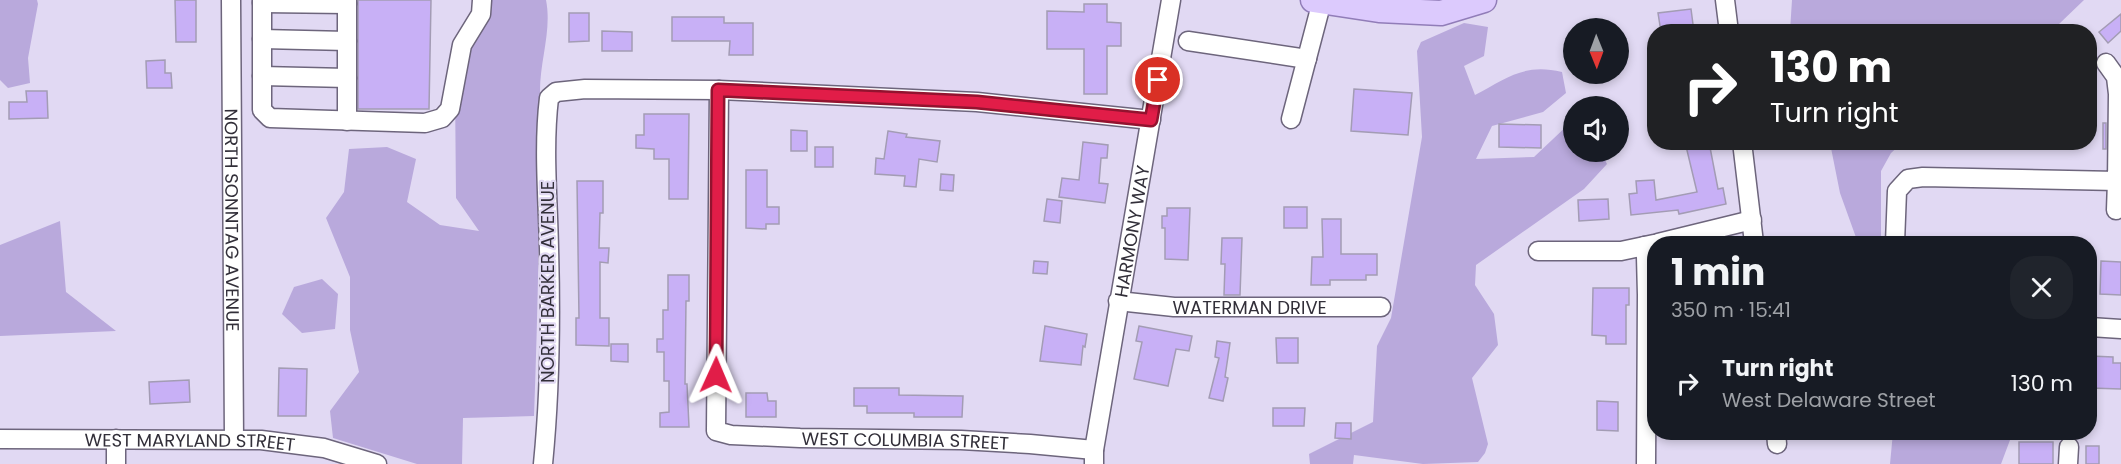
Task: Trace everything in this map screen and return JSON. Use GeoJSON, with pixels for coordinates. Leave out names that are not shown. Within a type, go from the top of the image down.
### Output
{"type":"FeatureCollection","features":[{"type":"Feature","properties":{"kind":"main road"},"geometry":{"type":"LineString","coordinates":[[1317,1],[1379,10],[1414,6],[1441,13],[1484,0]]}},
{"type":"Feature","properties":{"kind":"street","name":"NORTH SONNTAG AVENUE"},"geometry":{"type":"LineString","coordinates":[[231,0],[234,440]]}},
{"type":"Feature","properties":{"kind":"street"},"geometry":{"type":"LineString","coordinates":[[347,121],[347,2],[262,2],[262,110],[270,118],[347,121],[425,123],[433,122],[446,115],[450,109],[462,45],[481,14],[482,0]]}},
{"type":"Feature","properties":{"kind":"street","name":"HARMONY WAY"},"geometry":{"type":"LineString","coordinates":[[1094,457],[1118,301],[1171,0]]}},
{"type":"Feature","properties":{"kind":"street"},"geometry":{"type":"LineString","coordinates":[[1725,0],[1728,24]]}},
{"type":"Feature","properties":{"kind":"street"},"geometry":{"type":"LineString","coordinates":[[1291,119],[1307,59],[1317,1]]}},
{"type":"Feature","properties":{"kind":"street"},"geometry":{"type":"LineString","coordinates":[[262,39],[347,41]]}},
{"type":"Feature","properties":{"kind":"street"},"geometry":{"type":"LineString","coordinates":[[1188,41],[1307,59]]}},
{"type":"Feature","properties":{"kind":"street"},"geometry":{"type":"LineString","coordinates":[[2106,63],[2116,77],[2118,94],[2116,210]]}},
{"type":"Feature","properties":{"kind":"street"},"geometry":{"type":"LineString","coordinates":[[262,76],[347,78]]}},
{"type":"Feature","properties":{"kind":"street","name":"NORTH BARKER AVENUE"},"geometry":{"type":"LineString","coordinates":[[543,464],[549,357],[546,127],[549,100],[556,92],[562,90],[718,90]]}},
{"type":"Feature","properties":{"kind":"street"},"geometry":{"type":"LineString","coordinates":[[718,90],[977,102],[1151,120]]}},
{"type":"Feature","properties":{"kind":"street","name":"WEST COLUMBIA STREET"},"geometry":{"type":"LineString","coordinates":[[718,90],[717,431],[731,435],[800,438],[961,440],[1030,444],[1094,457]]}},
{"type":"Feature","properties":{"kind":"street"},"geometry":{"type":"LineString","coordinates":[[1743,150],[1753,236]]}},
{"type":"Feature","properties":{"kind":"street"},"geometry":{"type":"LineString","coordinates":[[1895,236],[1897,191],[1908,179],[1923,177],[2117,181]]}},
{"type":"Feature","properties":{"kind":"street"},"geometry":{"type":"LineString","coordinates":[[1685,236],[1752,220]]}},
{"type":"Feature","properties":{"kind":"street"},"geometry":{"type":"LineString","coordinates":[[1538,251],[1621,252],[1647,245]]}},
{"type":"Feature","properties":{"kind":"street"},"geometry":{"type":"LineString","coordinates":[[1646,464],[1647,255]]}},
{"type":"Feature","properties":{"kind":"street","name":"WATERMAN DRIVE"},"geometry":{"type":"LineString","coordinates":[[1118,301],[1186,307],[1381,307]]}},
{"type":"Feature","properties":{"kind":"street"},"geometry":{"type":"LineString","coordinates":[[2097,327],[2121,328]]}},
{"type":"Feature","properties":{"kind":"street"},"geometry":{"type":"LineString","coordinates":[[116,439],[116,464]]}},
{"type":"Feature","properties":{"kind":"street","name":"WEST MARYLAND STREET"},"geometry":{"type":"LineString","coordinates":[[0,440],[261,440],[324,447],[377,464]]}},
{"type":"Feature","properties":{"kind":"shaded area"},"geometry":{"type":"Polygon","coordinates":[[[0,0],[37,0],[38,4],[28,58],[30,83],[8,88],[0,80],[0,0]]]}},
{"type":"Feature","properties":{"kind":"shaded area"},"geometry":{"type":"Polygon","coordinates":[[[485,0],[546,0],[548,23],[540,91],[534,416],[463,418],[462,464],[417,464],[333,438],[330,411],[359,372],[350,330],[350,277],[326,218],[344,192],[349,149],[387,147],[416,159],[407,202],[440,225],[479,231],[456,198],[455,87],[484,19],[485,0]]]}},
{"type":"Feature","properties":{"kind":"shaded area"},"geometry":{"type":"Polygon","coordinates":[[[1792,0],[2084,0],[2059,24],[1790,24],[1792,0]]]}},
{"type":"Feature","properties":{"kind":"shaded area"},"geometry":{"type":"Polygon","coordinates":[[[1464,23],[1488,27],[1484,56],[1464,66],[1475,95],[1526,71],[1537,69],[1562,72],[1566,93],[1543,112],[1492,126],[1476,159],[1534,157],[1563,130],[1563,162],[1606,162],[1607,164],[1584,189],[1476,265],[1475,285],[1494,314],[1498,345],[1472,378],[1488,444],[1478,462],[1423,464],[1354,455],[1353,464],[1310,464],[1309,454],[1373,422],[1377,346],[1391,318],[1422,137],[1417,51],[1421,42],[1464,23]]]}},
{"type":"Feature","properties":{"kind":"shaded area"},"geometry":{"type":"Polygon","coordinates":[[[1831,150],[1894,150],[1881,171],[1881,236],[1855,236],[1840,193],[1831,150]]]}},
{"type":"Feature","properties":{"kind":"shaded area"},"geometry":{"type":"Polygon","coordinates":[[[60,221],[66,292],[116,331],[0,336],[0,245],[60,221]]]}},
{"type":"Feature","properties":{"kind":"shaded area"},"geometry":{"type":"Polygon","coordinates":[[[322,279],[338,294],[335,329],[302,333],[282,314],[294,287],[322,279]]]}},
{"type":"Feature","properties":{"kind":"shaded area"},"geometry":{"type":"Polygon","coordinates":[[[1892,440],[2010,440],[2001,464],[1890,464],[1892,440]]]}},
{"type":"Feature","properties":{"kind":"building"},"geometry":{"type":"Polygon","coordinates":[[[175,0],[196,0],[196,42],[176,42],[175,0]]]}},
{"type":"Feature","properties":{"kind":"building"},"geometry":{"type":"Polygon","coordinates":[[[358,0],[431,0],[429,109],[358,109],[358,0]]]}},
{"type":"Feature","properties":{"kind":"building"},"geometry":{"type":"Polygon","coordinates":[[[1084,4],[1107,4],[1107,22],[1121,23],[1121,46],[1107,46],[1107,94],[1084,94],[1084,49],[1047,49],[1047,11],[1084,12],[1084,4]]]}},
{"type":"Feature","properties":{"kind":"building"},"geometry":{"type":"Polygon","coordinates":[[[1691,9],[1693,24],[1660,24],[1658,13],[1691,9]]]}},
{"type":"Feature","properties":{"kind":"building"},"geometry":{"type":"Polygon","coordinates":[[[569,13],[589,13],[589,41],[569,42],[569,13]]]}},
{"type":"Feature","properties":{"kind":"building"},"geometry":{"type":"Polygon","coordinates":[[[2121,14],[2121,31],[2108,43],[2099,32],[2121,14]]]}},
{"type":"Feature","properties":{"kind":"building"},"geometry":{"type":"Polygon","coordinates":[[[672,17],[724,17],[724,23],[753,23],[753,55],[729,55],[730,41],[672,41],[672,17]]]}},
{"type":"Feature","properties":{"kind":"building"},"geometry":{"type":"Polygon","coordinates":[[[602,31],[632,32],[632,51],[602,51],[602,31]]]}},
{"type":"Feature","properties":{"kind":"building"},"geometry":{"type":"Polygon","coordinates":[[[165,60],[165,73],[171,73],[172,88],[147,88],[146,61],[165,60]]]}},
{"type":"Feature","properties":{"kind":"building"},"geometry":{"type":"Polygon","coordinates":[[[1354,89],[1412,93],[1408,135],[1351,131],[1354,89]]]}},
{"type":"Feature","properties":{"kind":"building"},"geometry":{"type":"Polygon","coordinates":[[[26,91],[47,91],[48,118],[9,119],[9,102],[27,102],[26,91]]]}},
{"type":"Feature","properties":{"kind":"building"},"geometry":{"type":"Polygon","coordinates":[[[644,114],[689,114],[688,199],[669,199],[669,159],[654,159],[654,149],[636,148],[636,135],[644,135],[644,114]]]}},
{"type":"Feature","properties":{"kind":"building"},"geometry":{"type":"Polygon","coordinates":[[[2103,123],[2106,123],[2106,149],[2103,149],[2103,123]]]}},
{"type":"Feature","properties":{"kind":"building"},"geometry":{"type":"Polygon","coordinates":[[[1499,124],[1541,125],[1541,148],[1499,147],[1499,124]]]}},
{"type":"Feature","properties":{"kind":"building"},"geometry":{"type":"Polygon","coordinates":[[[791,130],[807,131],[807,151],[791,151],[791,130]]]}},
{"type":"Feature","properties":{"kind":"building"},"geometry":{"type":"Polygon","coordinates":[[[888,131],[907,134],[906,137],[940,141],[937,162],[919,159],[916,187],[904,186],[905,176],[875,174],[876,158],[884,159],[888,131]]]}},
{"type":"Feature","properties":{"kind":"building"},"geometry":{"type":"Polygon","coordinates":[[[1083,142],[1108,145],[1107,158],[1101,158],[1099,183],[1108,184],[1105,203],[1059,197],[1062,178],[1079,180],[1083,142]]]}},
{"type":"Feature","properties":{"kind":"building"},"geometry":{"type":"Polygon","coordinates":[[[815,147],[833,147],[833,167],[815,167],[815,147]]]}},
{"type":"Feature","properties":{"kind":"building"},"geometry":{"type":"Polygon","coordinates":[[[1687,150],[1711,150],[1718,189],[1723,188],[1726,204],[1679,214],[1678,210],[1631,215],[1629,194],[1637,193],[1636,181],[1654,180],[1656,200],[1697,192],[1687,150]]]}},
{"type":"Feature","properties":{"kind":"building"},"geometry":{"type":"Polygon","coordinates":[[[746,170],[767,170],[767,207],[779,207],[779,224],[766,224],[766,229],[746,228],[746,170]]]}},
{"type":"Feature","properties":{"kind":"building"},"geometry":{"type":"Polygon","coordinates":[[[941,174],[954,175],[953,191],[940,190],[941,174]]]}},
{"type":"Feature","properties":{"kind":"building"},"geometry":{"type":"Polygon","coordinates":[[[577,181],[603,181],[603,213],[600,213],[599,248],[609,248],[608,263],[600,262],[600,318],[609,318],[609,346],[576,345],[576,318],[579,318],[577,181]]]}},
{"type":"Feature","properties":{"kind":"building"},"geometry":{"type":"Polygon","coordinates":[[[1047,199],[1062,201],[1060,223],[1044,221],[1047,199]]]}},
{"type":"Feature","properties":{"kind":"building"},"geometry":{"type":"Polygon","coordinates":[[[1608,199],[1609,219],[1579,221],[1578,200],[1608,199]]]}},
{"type":"Feature","properties":{"kind":"building"},"geometry":{"type":"Polygon","coordinates":[[[1284,207],[1307,207],[1307,228],[1284,228],[1284,207]]]}},
{"type":"Feature","properties":{"kind":"building"},"geometry":{"type":"Polygon","coordinates":[[[1167,208],[1190,208],[1188,260],[1165,259],[1165,228],[1162,228],[1162,216],[1167,216],[1167,208]]]}},
{"type":"Feature","properties":{"kind":"building"},"geometry":{"type":"Polygon","coordinates":[[[1322,219],[1341,219],[1341,254],[1377,254],[1377,275],[1366,275],[1366,280],[1330,280],[1330,285],[1311,285],[1312,257],[1323,257],[1322,219]]]}},
{"type":"Feature","properties":{"kind":"building"},"geometry":{"type":"Polygon","coordinates":[[[1222,238],[1242,238],[1240,295],[1224,295],[1225,264],[1221,264],[1222,238]]]}},
{"type":"Feature","properties":{"kind":"building"},"geometry":{"type":"Polygon","coordinates":[[[1034,261],[1048,262],[1047,274],[1033,273],[1034,261]]]}},
{"type":"Feature","properties":{"kind":"building"},"geometry":{"type":"Polygon","coordinates":[[[2101,261],[2121,262],[2121,295],[2100,294],[2101,261]]]}},
{"type":"Feature","properties":{"kind":"building"},"geometry":{"type":"Polygon","coordinates":[[[668,275],[689,275],[689,301],[686,301],[685,384],[687,384],[689,427],[660,427],[660,413],[669,412],[669,381],[664,381],[664,352],[657,352],[657,339],[663,339],[663,310],[668,310],[668,275]]]}},
{"type":"Feature","properties":{"kind":"building"},"geometry":{"type":"Polygon","coordinates":[[[1593,288],[1629,288],[1629,305],[1626,305],[1626,344],[1606,344],[1606,336],[1592,335],[1593,288]]]}},
{"type":"Feature","properties":{"kind":"building"},"geometry":{"type":"Polygon","coordinates":[[[1045,326],[1087,334],[1081,365],[1040,361],[1045,326]]]}},
{"type":"Feature","properties":{"kind":"building"},"geometry":{"type":"Polygon","coordinates":[[[1139,326],[1192,336],[1189,351],[1176,349],[1168,386],[1134,379],[1142,342],[1136,341],[1139,326]]]}},
{"type":"Feature","properties":{"kind":"building"},"geometry":{"type":"Polygon","coordinates":[[[1276,338],[1298,338],[1298,363],[1277,363],[1276,338]]]}},
{"type":"Feature","properties":{"kind":"building"},"geometry":{"type":"Polygon","coordinates":[[[1217,341],[1230,343],[1225,377],[1228,378],[1223,401],[1209,398],[1219,358],[1215,357],[1217,341]]]}},
{"type":"Feature","properties":{"kind":"building"},"geometry":{"type":"Polygon","coordinates":[[[611,344],[628,344],[628,362],[611,361],[611,344]]]}},
{"type":"Feature","properties":{"kind":"building"},"geometry":{"type":"Polygon","coordinates":[[[2097,356],[2113,357],[2113,363],[2121,363],[2121,389],[2097,388],[2097,356]]]}},
{"type":"Feature","properties":{"kind":"building"},"geometry":{"type":"Polygon","coordinates":[[[279,368],[307,369],[306,416],[278,416],[279,368]]]}},
{"type":"Feature","properties":{"kind":"building"},"geometry":{"type":"Polygon","coordinates":[[[189,380],[190,402],[150,404],[149,382],[189,380]]]}},
{"type":"Feature","properties":{"kind":"building"},"geometry":{"type":"Polygon","coordinates":[[[854,388],[899,388],[899,395],[963,396],[962,417],[914,417],[914,413],[867,413],[867,406],[854,406],[854,388]]]}},
{"type":"Feature","properties":{"kind":"building"},"geometry":{"type":"Polygon","coordinates":[[[746,393],[767,393],[768,401],[776,401],[776,417],[746,417],[746,393]]]}},
{"type":"Feature","properties":{"kind":"building"},"geometry":{"type":"Polygon","coordinates":[[[1597,401],[1618,402],[1618,431],[1597,430],[1597,401]]]}},
{"type":"Feature","properties":{"kind":"building"},"geometry":{"type":"Polygon","coordinates":[[[1273,408],[1305,408],[1304,426],[1273,426],[1273,408]]]}},
{"type":"Feature","properties":{"kind":"building"},"geometry":{"type":"Polygon","coordinates":[[[1336,423],[1351,423],[1351,439],[1335,438],[1336,423]]]}},
{"type":"Feature","properties":{"kind":"building"},"geometry":{"type":"Polygon","coordinates":[[[2019,442],[2053,442],[2053,464],[2019,464],[2019,442]]]}},
{"type":"Feature","properties":{"kind":"building"},"geometry":{"type":"Polygon","coordinates":[[[2086,446],[2099,446],[2099,464],[2086,464],[2086,446]]]}},
{"type":"Feature","properties":{"kind":"route"},"geometry":{"type":"LineString","coordinates":[[716,375],[718,90],[977,102],[1151,120],[1158,80]]}}]}
